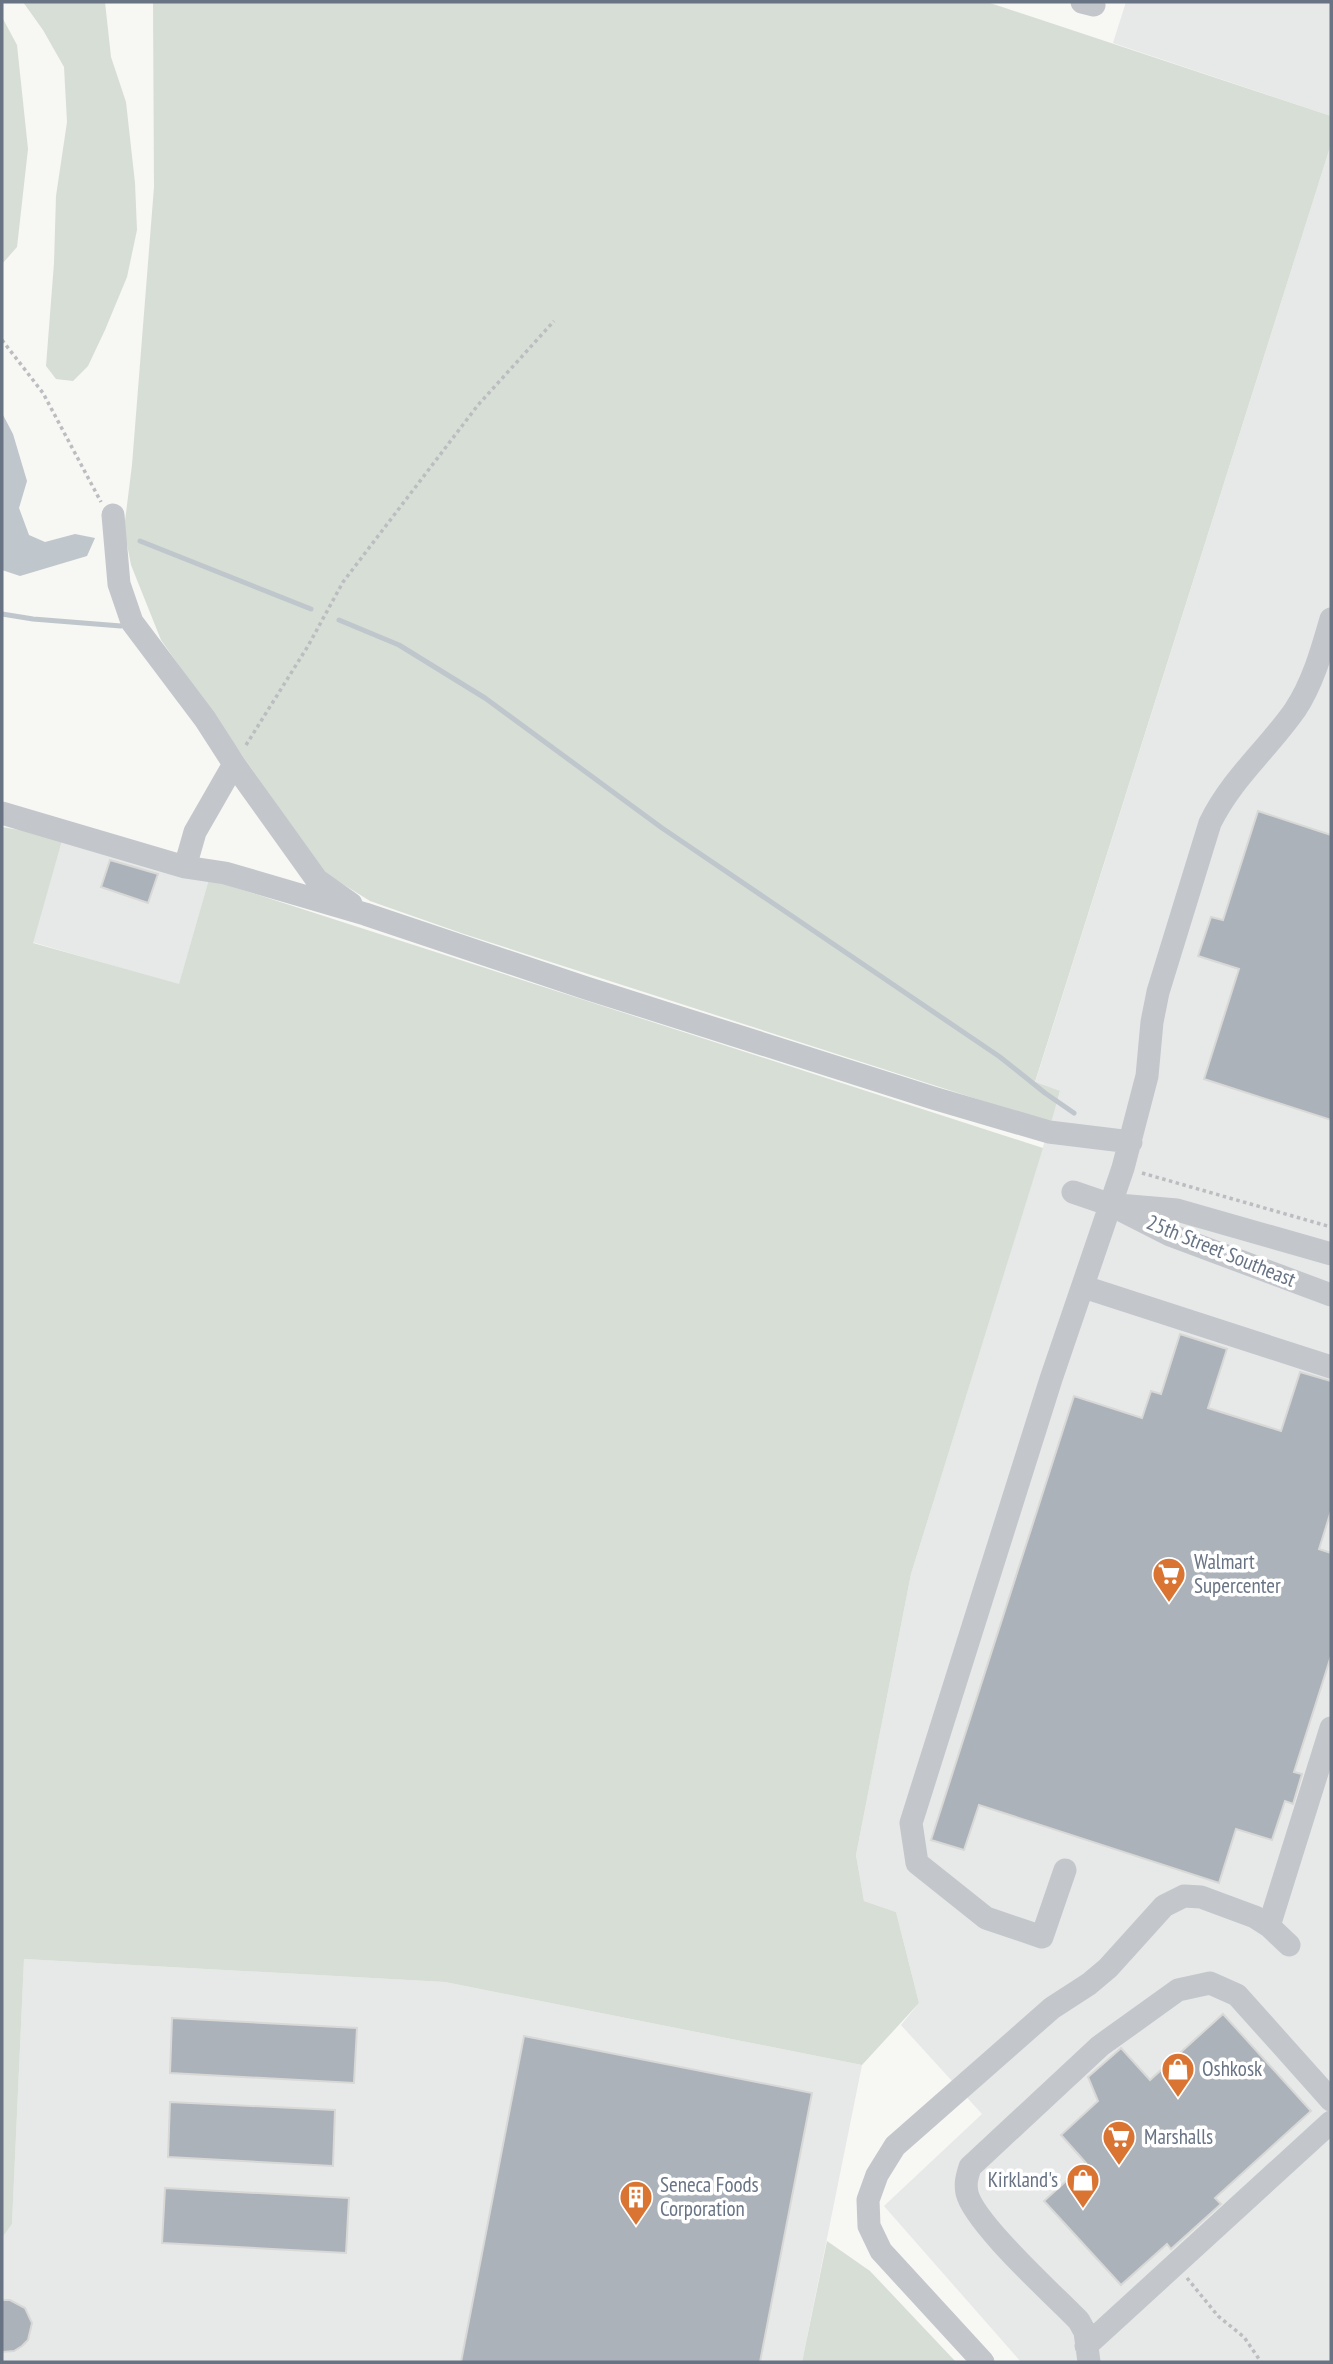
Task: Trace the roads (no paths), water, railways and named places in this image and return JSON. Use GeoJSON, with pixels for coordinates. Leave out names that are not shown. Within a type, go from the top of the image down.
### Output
{"type":"FeatureCollection","features":[{"type":"Feature","properties":{"kind":"street"},"geometry":{"type":"LineString","coordinates":[[113,514],[119,584],[132,622],[205,719],[317,880],[365,914]]}},
{"type":"Feature","properties":{"kind":"street"},"geometry":{"type":"LineString","coordinates":[[1065,1870],[1042,1937],[986,1918],[917,1863],[911,1823],[1051,1379],[1131,1142],[1147,1076],[1158,992],[1210,823],[1236,779],[1294,710],[1317,665],[1331,619]]}},
{"type":"Feature","properties":{"kind":"street"},"geometry":{"type":"LineString","coordinates":[[185,867],[195,832],[234,764]]}},
{"type":"Feature","properties":{"kind":"street"},"geometry":{"type":"LineString","coordinates":[[2,813],[185,867],[225,873],[365,914],[598,992],[959,1106],[1049,1132],[1131,1142]]}},
{"type":"Feature","properties":{"kind":"street","name":"25th Street Southeast"},"geometry":{"type":"LineString","coordinates":[[1073,1192],[1111,1205],[1170,1235],[1331,1295]]}},
{"type":"Feature","properties":{"kind":"street","name":"25th Street Southeast"},"geometry":{"type":"LineString","coordinates":[[1111,1205],[1177,1210],[1331,1254]]}},
{"type":"Feature","properties":{"kind":"street"},"geometry":{"type":"LineString","coordinates":[[1084,1287],[1331,1367]]}},
{"type":"Feature","properties":{"kind":"street"},"geometry":{"type":"LineString","coordinates":[[1269,1926],[1331,1728]]}},
{"type":"Feature","properties":{"kind":"street"},"geometry":{"type":"LineString","coordinates":[[983,2362],[881,2251],[869,2226],[868,2200],[877,2175],[895,2146],[1052,2008],[1108,1968],[1164,1906],[1184,1896],[1201,1897],[1255,1917],[1289,1945]]}},
{"type":"Feature","properties":{"kind":"street"},"geometry":{"type":"LineString","coordinates":[[1087,2354],[1085,2332],[1079,2321],[982,2221],[968,2196],[965,2181],[970,2167],[1100,2046],[1178,1990],[1210,1983],[1237,1995],[1331,2100]]}},
{"type":"Feature","properties":{"kind":"street"},"geometry":{"type":"LineString","coordinates":[[1087,2354],[1175,2265],[1331,2122]]}},
{"type":"Feature","properties":{"kind":"waterway"},"geometry":{"type":"LineString","coordinates":[[140,541],[311,609]]}},
{"type":"Feature","properties":{"kind":"waterway"},"geometry":{"type":"LineString","coordinates":[[2,614],[121,626]]}},
{"type":"Feature","properties":{"kind":"waterway"},"geometry":{"type":"LineString","coordinates":[[339,620],[399,645],[485,698],[662,828],[1000,1057],[1074,1113]]}},
{"type":"Feature","properties":{"kind":"place","name":"Walmart Supercenter"},"geometry":{"type":"Point","coordinates":[1169,1604]}},
{"type":"Feature","properties":{"kind":"place","name":"Oshkosk"},"geometry":{"type":"Point","coordinates":[1178,2099]}},
{"type":"Feature","properties":{"kind":"place","name":"Marshalls"},"geometry":{"type":"Point","coordinates":[1119,2167]}},
{"type":"Feature","properties":{"kind":"place","name":"Kirkland's"},"geometry":{"type":"Point","coordinates":[1083,2210]}},
{"type":"Feature","properties":{"kind":"place","name":"Seneca Foods Corporation"},"geometry":{"type":"Point","coordinates":[636,2227]}}]}
